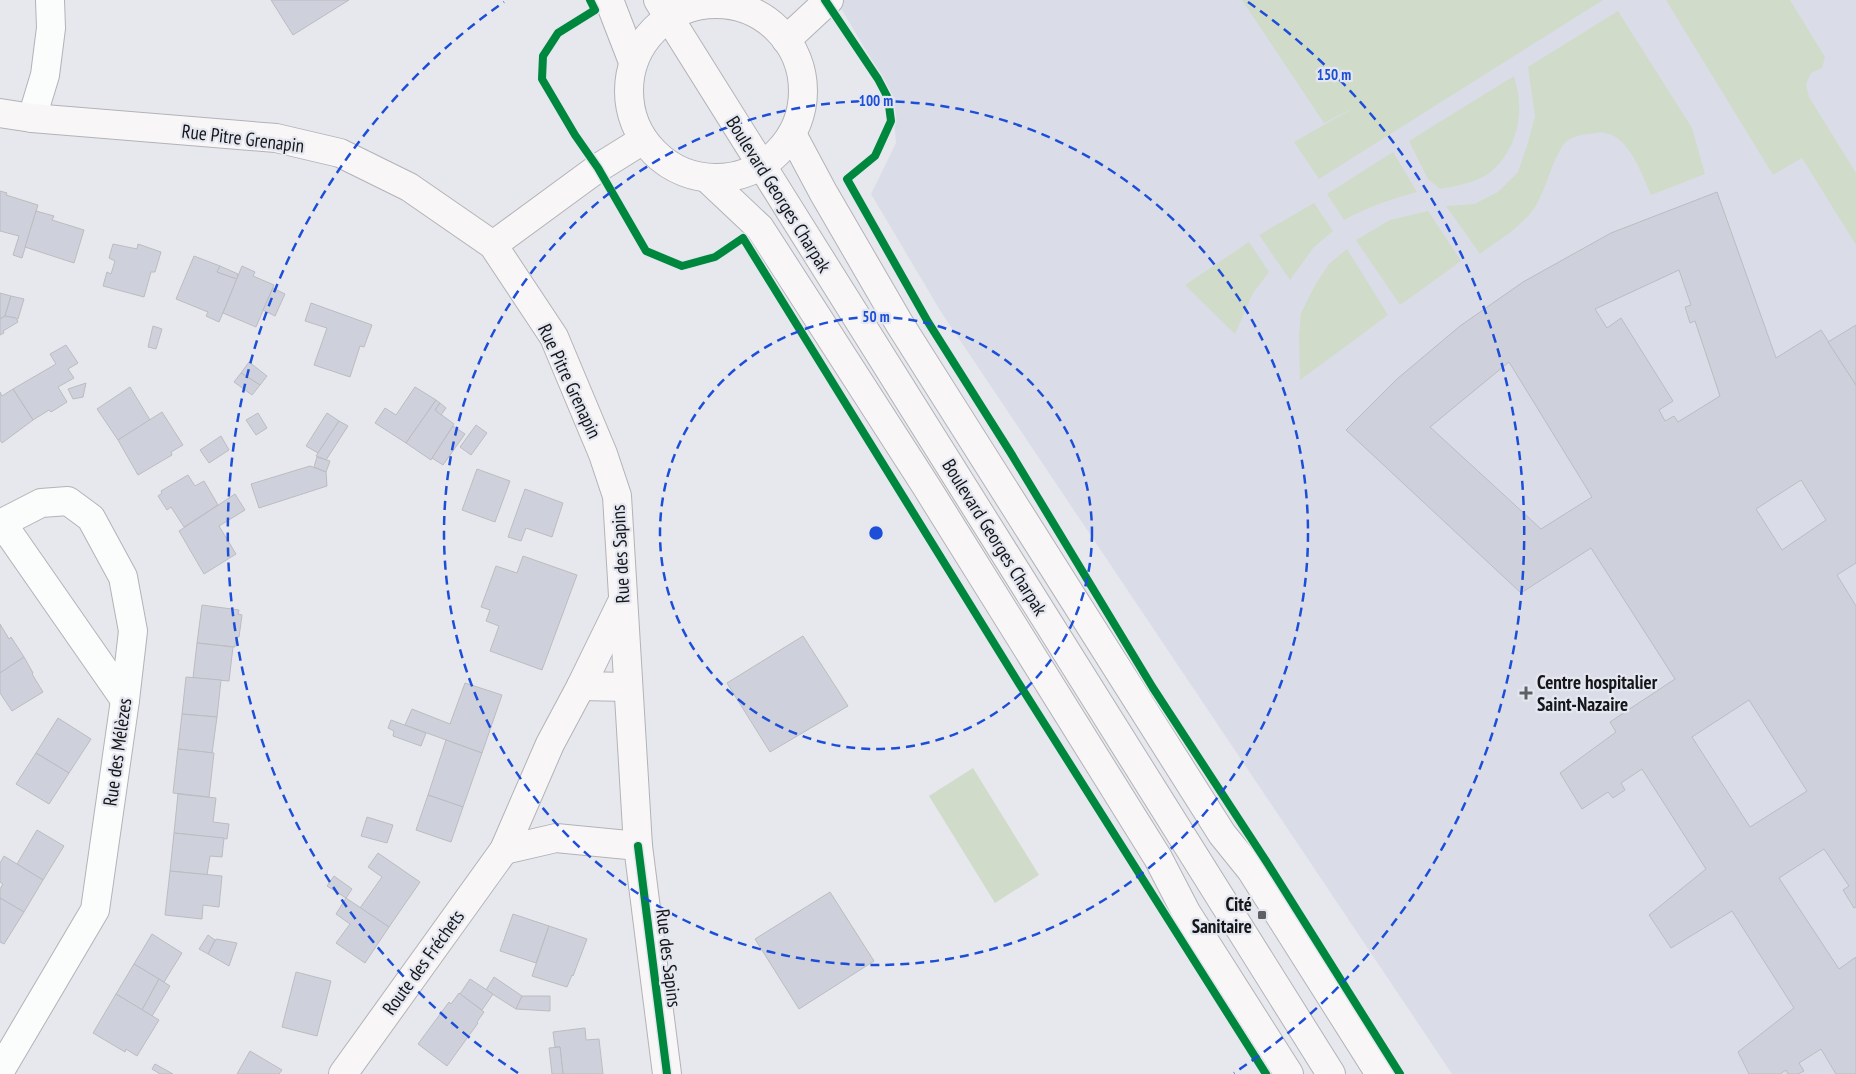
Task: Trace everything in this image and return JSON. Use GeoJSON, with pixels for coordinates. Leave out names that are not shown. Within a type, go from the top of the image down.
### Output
{"type":"FeatureCollection","features":[{"type":"Feature","properties":{"kind":"street"},"geometry":{"type":"LineString","coordinates":[[32,118],[45,75],[51,28],[50,0]]}},
{"type":"Feature","properties":{"kind":"street"},"geometry":{"type":"LineString","coordinates":[[609,0],[633,62]]}},
{"type":"Feature","properties":{"kind":"street"},"geometry":{"type":"LineString","coordinates":[[786,40],[829,0]]}},
{"type":"Feature","properties":{"kind":"street"},"geometry":{"type":"LineString","coordinates":[[708,2],[739,6],[765,19],[786,40],[798,62],[803,86],[801,110],[792,134],[777,153],[761,166],[735,177],[708,178],[682,172],[660,159],[643,140],[631,116],[628,89],[633,62],[646,39],[656,27],[663,8],[688,8],[708,2]]}},
{"type":"Feature","properties":{"kind":"street","name":"Boulevard Georges Charpak"},"geometry":{"type":"LineString","coordinates":[[663,8],[1331,1074]]}},
{"type":"Feature","properties":{"kind":"street","name":"Rue Pitre Grenapin"},"geometry":{"type":"LineString","coordinates":[[0,113],[32,118],[276,138],[340,153],[409,186],[493,245],[554,337],[603,454]]}},
{"type":"Feature","properties":{"kind":"street","name":"Boulevard Georges Charpak"},"geometry":{"type":"LineString","coordinates":[[792,134],[823,192],[905,331],[1222,834],[1251,870],[1380,1074]]}},
{"type":"Feature","properties":{"kind":"street"},"geometry":{"type":"LineString","coordinates":[[493,245],[598,168],[643,140]]}},
{"type":"Feature","properties":{"kind":"street","name":"Boulevard Georges Charpak"},"geometry":{"type":"LineString","coordinates":[[708,178],[760,228],[926,486],[1158,858],[1186,912],[1289,1074]]}},
{"type":"Feature","properties":{"kind":"street","name":"Rue des Sapins"},"geometry":{"type":"LineString","coordinates":[[603,454],[617,496],[638,846],[667,1074]]}},
{"type":"Feature","properties":{"kind":"street","name":"Rue des Mélèzes"},"geometry":{"type":"LineString","coordinates":[[0,1071],[95,910],[133,631],[123,577],[91,518],[68,501],[41,503],[1,523]]}},
{"type":"Feature","properties":{"kind":"street"},"geometry":{"type":"LineString","coordinates":[[1,523],[125,700]]}},
{"type":"Feature","properties":{"kind":"street","name":"Route des Fréchets"},"geometry":{"type":"LineString","coordinates":[[343,1074],[504,850],[550,744],[623,600]]}},
{"type":"Feature","properties":{"kind":"street"},"geometry":{"type":"LineString","coordinates":[[581,686],[628,687]]}},
{"type":"Feature","properties":{"kind":"street"},"geometry":{"type":"LineString","coordinates":[[504,850],[556,838],[638,846]]}},
{"type":"Feature","properties":{"kind":"shaded area","name":"Centre hospitalier Saint-Nazaire"},"geometry":{"type":"Polygon","coordinates":[[[836,0],[1856,0],[1856,1074],[1452,1074],[941,312],[871,194],[896,143],[892,94],[836,0]]]}},
{"type":"Feature","properties":{"kind":"green space"},"geometry":{"type":"Polygon","coordinates":[[[1242,0],[1603,0],[1319,179],[1294,142],[1359,105],[1324,123],[1242,0]]]}},
{"type":"Feature","properties":{"kind":"green space"},"geometry":{"type":"Polygon","coordinates":[[[1666,0],[1790,0],[1825,57],[1822,68],[1811,73],[1806,84],[1809,97],[1856,173],[1856,245],[1802,158],[1773,175],[1666,0]]]}},
{"type":"Feature","properties":{"kind":"green space"},"geometry":{"type":"Polygon","coordinates":[[[1618,11],[1692,128],[1705,174],[1651,195],[1634,158],[1621,141],[1603,133],[1575,137],[1563,145],[1543,192],[1530,214],[1510,233],[1480,254],[1446,206],[1474,204],[1498,192],[1518,172],[1535,116],[1528,67],[1618,11]]]}},
{"type":"Feature","properties":{"kind":"green space"},"geometry":{"type":"Polygon","coordinates":[[[1514,76],[1519,96],[1519,113],[1516,133],[1508,152],[1495,168],[1483,177],[1465,184],[1440,189],[1428,179],[1409,141],[1514,76]]]}},
{"type":"Feature","properties":{"kind":"green space"},"geometry":{"type":"Polygon","coordinates":[[[1393,152],[1417,192],[1398,197],[1344,220],[1327,194],[1393,152]]]}},
{"type":"Feature","properties":{"kind":"green space"},"geometry":{"type":"Polygon","coordinates":[[[1314,203],[1333,231],[1314,247],[1290,280],[1259,235],[1314,203]]]}},
{"type":"Feature","properties":{"kind":"green space"},"geometry":{"type":"Polygon","coordinates":[[[1428,211],[1461,261],[1400,305],[1356,240],[1390,220],[1428,211]]]}},
{"type":"Feature","properties":{"kind":"green space"},"geometry":{"type":"Polygon","coordinates":[[[1249,242],[1269,272],[1253,293],[1235,334],[1185,285],[1249,242]]]}},
{"type":"Feature","properties":{"kind":"green space"},"geometry":{"type":"Polygon","coordinates":[[[1347,249],[1388,315],[1300,380],[1299,336],[1301,313],[1315,285],[1329,264],[1347,249]]]}},
{"type":"Feature","properties":{"kind":"green space"},"geometry":{"type":"Polygon","coordinates":[[[973,768],[1039,875],[995,903],[929,796],[973,768]]]}},
{"type":"Feature","properties":{"kind":"building"},"geometry":{"type":"Polygon","coordinates":[[[271,0],[349,0],[293,35],[271,0]]]}},
{"type":"Feature","properties":{"kind":"building"},"geometry":{"type":"Polygon","coordinates":[[[0,191],[7,193],[6,195],[38,205],[22,258],[13,255],[19,236],[0,231],[0,191]]]}},
{"type":"Feature","properties":{"kind":"building"},"geometry":{"type":"Polygon","coordinates":[[[1717,192],[1776,358],[1821,330],[1856,385],[1856,563],[1837,575],[1856,606],[1856,907],[1854,908],[1843,890],[1849,886],[1824,849],[1779,878],[1839,969],[1856,957],[1856,1074],[1836,1074],[1821,1049],[1799,1063],[1804,1071],[1798,1074],[1788,1074],[1786,1070],[1780,1074],[1749,1074],[1738,1052],[1794,1008],[1732,911],[1671,948],[1649,915],[1706,869],[1642,769],[1621,783],[1625,790],[1613,798],[1608,792],[1582,809],[1560,773],[1616,732],[1610,722],[1675,679],[1591,548],[1521,593],[1346,430],[1397,379],[1460,326],[1523,282],[1611,233],[1717,192]],[[1679,270],[1595,309],[1607,328],[1621,318],[1673,401],[1659,410],[1665,421],[1674,416],[1678,422],[1720,396],[1695,321],[1690,323],[1685,307],[1691,305],[1679,270]],[[1509,362],[1430,427],[1541,529],[1592,497],[1509,362]],[[1801,480],[1756,509],[1782,550],[1826,520],[1801,480]],[[1749,700],[1692,737],[1750,827],[1807,791],[1749,700]]]}},
{"type":"Feature","properties":{"kind":"building"},"geometry":{"type":"Polygon","coordinates":[[[36,211],[54,216],[52,220],[84,230],[74,263],[25,247],[36,211]]]}},
{"type":"Feature","properties":{"kind":"building"},"geometry":{"type":"Polygon","coordinates":[[[113,244],[137,249],[138,244],[161,252],[155,272],[151,272],[144,297],[103,286],[107,272],[111,274],[115,261],[109,258],[113,244]]]}},
{"type":"Feature","properties":{"kind":"building"},"geometry":{"type":"Polygon","coordinates":[[[194,256],[220,266],[217,272],[237,279],[219,322],[206,316],[208,312],[176,299],[194,256]]]}},
{"type":"Feature","properties":{"kind":"building"},"geometry":{"type":"Polygon","coordinates":[[[220,266],[238,274],[237,279],[217,272],[220,266]]]}},
{"type":"Feature","properties":{"kind":"building"},"geometry":{"type":"Polygon","coordinates":[[[242,266],[255,272],[253,276],[274,285],[256,327],[223,313],[242,266]]]}},
{"type":"Feature","properties":{"kind":"building"},"geometry":{"type":"Polygon","coordinates":[[[273,288],[285,294],[275,316],[263,310],[273,288]]]}},
{"type":"Feature","properties":{"kind":"building"},"geometry":{"type":"Polygon","coordinates":[[[0,293],[11,296],[5,316],[0,319],[0,293]]]}},
{"type":"Feature","properties":{"kind":"building"},"geometry":{"type":"Polygon","coordinates":[[[11,296],[24,299],[18,319],[5,316],[11,296]]]}},
{"type":"Feature","properties":{"kind":"building"},"geometry":{"type":"Polygon","coordinates":[[[311,303],[372,325],[364,347],[360,346],[350,377],[314,365],[327,328],[305,321],[311,303]]]}},
{"type":"Feature","properties":{"kind":"building"},"geometry":{"type":"Polygon","coordinates":[[[5,316],[16,318],[18,322],[0,335],[0,319],[5,316]]]}},
{"type":"Feature","properties":{"kind":"building"},"geometry":{"type":"Polygon","coordinates":[[[1856,325],[1856,385],[1828,342],[1856,325]]]}},
{"type":"Feature","properties":{"kind":"building"},"geometry":{"type":"Polygon","coordinates":[[[153,326],[162,329],[156,349],[148,347],[153,326]]]}},
{"type":"Feature","properties":{"kind":"building"},"geometry":{"type":"Polygon","coordinates":[[[66,345],[78,363],[68,369],[74,378],[58,387],[67,402],[33,420],[13,389],[56,364],[50,354],[66,345]]]}},
{"type":"Feature","properties":{"kind":"building"},"geometry":{"type":"Polygon","coordinates":[[[249,362],[267,376],[260,385],[241,373],[249,362]]]}},
{"type":"Feature","properties":{"kind":"building"},"geometry":{"type":"Polygon","coordinates":[[[241,373],[260,385],[252,395],[234,382],[241,373]]]}},
{"type":"Feature","properties":{"kind":"building"},"geometry":{"type":"Polygon","coordinates":[[[86,383],[83,397],[73,399],[68,389],[86,383]]]}},
{"type":"Feature","properties":{"kind":"building"},"geometry":{"type":"Polygon","coordinates":[[[130,387],[150,420],[118,440],[97,409],[130,387]]]}},
{"type":"Feature","properties":{"kind":"building"},"geometry":{"type":"Polygon","coordinates":[[[415,387],[436,400],[406,443],[375,423],[385,408],[396,415],[415,387]]]}},
{"type":"Feature","properties":{"kind":"building"},"geometry":{"type":"Polygon","coordinates":[[[13,389],[33,420],[2,443],[0,440],[0,392],[2,396],[13,389]]]}},
{"type":"Feature","properties":{"kind":"building"},"geometry":{"type":"Polygon","coordinates":[[[436,400],[440,403],[435,410],[454,424],[431,460],[406,443],[436,400]]]}},
{"type":"Feature","properties":{"kind":"building"},"geometry":{"type":"Polygon","coordinates":[[[440,403],[446,408],[441,415],[435,410],[440,403]]]}},
{"type":"Feature","properties":{"kind":"building"},"geometry":{"type":"Polygon","coordinates":[[[162,412],[183,445],[171,452],[172,455],[138,475],[118,440],[162,412]]]}},
{"type":"Feature","properties":{"kind":"building"},"geometry":{"type":"Polygon","coordinates":[[[258,413],[267,428],[256,435],[246,420],[258,413]]]}},
{"type":"Feature","properties":{"kind":"building"},"geometry":{"type":"Polygon","coordinates":[[[327,413],[339,421],[318,453],[306,446],[327,413]]]}},
{"type":"Feature","properties":{"kind":"building"},"geometry":{"type":"Polygon","coordinates":[[[339,421],[348,426],[326,460],[316,456],[339,421]]]}},
{"type":"Feature","properties":{"kind":"building"},"geometry":{"type":"Polygon","coordinates":[[[476,425],[487,433],[471,455],[460,447],[476,425]]]}},
{"type":"Feature","properties":{"kind":"building"},"geometry":{"type":"Polygon","coordinates":[[[453,426],[465,434],[443,465],[432,458],[453,426]]]}},
{"type":"Feature","properties":{"kind":"building"},"geometry":{"type":"Polygon","coordinates":[[[221,436],[229,450],[209,463],[200,450],[221,436]]]}},
{"type":"Feature","properties":{"kind":"building"},"geometry":{"type":"Polygon","coordinates":[[[317,457],[330,461],[326,472],[314,467],[317,457]]]}},
{"type":"Feature","properties":{"kind":"building"},"geometry":{"type":"Polygon","coordinates":[[[310,466],[326,472],[327,486],[259,508],[251,484],[310,466]]]}},
{"type":"Feature","properties":{"kind":"building"},"geometry":{"type":"Polygon","coordinates":[[[477,469],[510,481],[495,522],[462,510],[477,469]]]}},
{"type":"Feature","properties":{"kind":"building"},"geometry":{"type":"Polygon","coordinates":[[[188,475],[195,486],[204,481],[218,505],[184,527],[171,507],[167,510],[158,496],[162,493],[161,491],[188,475]]]}},
{"type":"Feature","properties":{"kind":"building"},"geometry":{"type":"Polygon","coordinates":[[[525,489],[563,503],[552,537],[526,528],[521,541],[508,537],[525,489]]]}},
{"type":"Feature","properties":{"kind":"building"},"geometry":{"type":"Polygon","coordinates":[[[235,494],[245,510],[219,526],[236,554],[204,574],[179,531],[235,494]]]}},
{"type":"Feature","properties":{"kind":"building"},"geometry":{"type":"Polygon","coordinates":[[[523,556],[577,575],[542,670],[490,651],[499,626],[486,621],[490,610],[481,607],[496,566],[517,573],[523,556]]]}},
{"type":"Feature","properties":{"kind":"building"},"geometry":{"type":"Polygon","coordinates":[[[202,605],[239,610],[238,614],[242,615],[239,637],[236,637],[235,647],[197,643],[202,605]]]}},
{"type":"Feature","properties":{"kind":"building"},"geometry":{"type":"Polygon","coordinates":[[[0,624],[9,639],[11,637],[24,657],[0,673],[0,624]]]}},
{"type":"Feature","properties":{"kind":"building"},"geometry":{"type":"Polygon","coordinates":[[[803,636],[848,706],[770,752],[727,683],[803,636]]]}},
{"type":"Feature","properties":{"kind":"building"},"geometry":{"type":"Polygon","coordinates":[[[197,643],[233,647],[229,681],[193,678],[197,643]]]}},
{"type":"Feature","properties":{"kind":"building"},"geometry":{"type":"Polygon","coordinates":[[[24,657],[43,692],[12,711],[0,693],[0,673],[24,657]]]}},
{"type":"Feature","properties":{"kind":"building"},"geometry":{"type":"Polygon","coordinates":[[[186,677],[221,680],[217,717],[182,714],[186,677]]]}},
{"type":"Feature","properties":{"kind":"building"},"geometry":{"type":"Polygon","coordinates":[[[465,683],[502,695],[482,753],[405,725],[412,709],[450,724],[465,683]]]}},
{"type":"Feature","properties":{"kind":"building"},"geometry":{"type":"Polygon","coordinates":[[[182,714],[217,717],[212,753],[178,749],[182,714]]]}},
{"type":"Feature","properties":{"kind":"building"},"geometry":{"type":"Polygon","coordinates":[[[58,718],[91,739],[69,773],[36,753],[58,718]]]}},
{"type":"Feature","properties":{"kind":"building"},"geometry":{"type":"Polygon","coordinates":[[[391,720],[426,733],[421,746],[393,736],[394,731],[388,728],[391,720]]]}},
{"type":"Feature","properties":{"kind":"building"},"geometry":{"type":"Polygon","coordinates":[[[446,740],[482,753],[463,807],[428,795],[446,740]]]}},
{"type":"Feature","properties":{"kind":"building"},"geometry":{"type":"Polygon","coordinates":[[[178,749],[214,753],[209,797],[173,793],[178,749]]]}},
{"type":"Feature","properties":{"kind":"building"},"geometry":{"type":"Polygon","coordinates":[[[36,753],[69,773],[49,804],[16,784],[36,753]]]}},
{"type":"Feature","properties":{"kind":"building"},"geometry":{"type":"Polygon","coordinates":[[[178,794],[216,798],[213,822],[229,824],[227,839],[174,833],[178,794]]]}},
{"type":"Feature","properties":{"kind":"building"},"geometry":{"type":"Polygon","coordinates":[[[428,795],[463,807],[451,842],[416,830],[428,795]]]}},
{"type":"Feature","properties":{"kind":"building"},"geometry":{"type":"Polygon","coordinates":[[[367,817],[393,825],[387,843],[361,836],[367,817]]]}},
{"type":"Feature","properties":{"kind":"building"},"geometry":{"type":"Polygon","coordinates":[[[37,830],[64,846],[43,880],[17,864],[37,830]]]}},
{"type":"Feature","properties":{"kind":"building"},"geometry":{"type":"Polygon","coordinates":[[[174,833],[224,838],[222,857],[210,856],[207,875],[170,871],[174,833]]]}},
{"type":"Feature","properties":{"kind":"building"},"geometry":{"type":"Polygon","coordinates":[[[378,853],[420,882],[389,927],[360,908],[382,877],[368,867],[378,853]]]}},
{"type":"Feature","properties":{"kind":"building"},"geometry":{"type":"Polygon","coordinates":[[[4,856],[43,880],[24,912],[0,898],[0,889],[3,884],[0,882],[0,863],[4,856]]]}},
{"type":"Feature","properties":{"kind":"building"},"geometry":{"type":"Polygon","coordinates":[[[170,871],[222,876],[219,907],[203,905],[202,919],[165,915],[170,871]]]}},
{"type":"Feature","properties":{"kind":"building"},"geometry":{"type":"Polygon","coordinates":[[[334,876],[352,889],[346,898],[327,886],[334,876]]]}},
{"type":"Feature","properties":{"kind":"building"},"geometry":{"type":"Polygon","coordinates":[[[830,892],[874,961],[799,1009],[755,939],[830,892]]]}},
{"type":"Feature","properties":{"kind":"building"},"geometry":{"type":"Polygon","coordinates":[[[0,898],[24,912],[4,944],[0,942],[0,898]]]}},
{"type":"Feature","properties":{"kind":"building"},"geometry":{"type":"Polygon","coordinates":[[[346,898],[389,927],[365,963],[336,943],[350,924],[336,914],[346,898]]]}},
{"type":"Feature","properties":{"kind":"building"},"geometry":{"type":"Polygon","coordinates":[[[513,914],[549,926],[536,963],[500,951],[513,914]]]}},
{"type":"Feature","properties":{"kind":"building"},"geometry":{"type":"Polygon","coordinates":[[[549,926],[587,939],[567,987],[532,976],[549,926]]]}},
{"type":"Feature","properties":{"kind":"building"},"geometry":{"type":"Polygon","coordinates":[[[152,934],[182,953],[164,982],[134,964],[152,934]]]}},
{"type":"Feature","properties":{"kind":"building"},"geometry":{"type":"Polygon","coordinates":[[[208,935],[215,940],[208,954],[199,949],[208,935]]]}},
{"type":"Feature","properties":{"kind":"building"},"geometry":{"type":"Polygon","coordinates":[[[216,939],[237,943],[229,966],[208,954],[216,939]]]}},
{"type":"Feature","properties":{"kind":"building"},"geometry":{"type":"Polygon","coordinates":[[[134,964],[159,979],[142,1010],[116,994],[134,964]]]}},
{"type":"Feature","properties":{"kind":"building"},"geometry":{"type":"Polygon","coordinates":[[[296,972],[331,981],[317,1036],[282,1027],[296,972]]]}},
{"type":"Feature","properties":{"kind":"building"},"geometry":{"type":"Polygon","coordinates":[[[494,977],[522,996],[516,1009],[486,990],[494,977]]]}},
{"type":"Feature","properties":{"kind":"building"},"geometry":{"type":"Polygon","coordinates":[[[159,979],[170,986],[152,1016],[142,1010],[159,979]]]}},
{"type":"Feature","properties":{"kind":"building"},"geometry":{"type":"Polygon","coordinates":[[[470,979],[493,994],[482,1010],[460,994],[470,979]]]}},
{"type":"Feature","properties":{"kind":"building"},"geometry":{"type":"Polygon","coordinates":[[[459,993],[484,1012],[447,1066],[418,1044],[449,1002],[451,1004],[459,993]]]}},
{"type":"Feature","properties":{"kind":"building"},"geometry":{"type":"Polygon","coordinates":[[[116,994],[159,1020],[137,1056],[126,1049],[125,1052],[93,1033],[116,994]]]}},
{"type":"Feature","properties":{"kind":"building"},"geometry":{"type":"Polygon","coordinates":[[[522,996],[550,996],[550,1011],[516,1009],[522,996]]]}},
{"type":"Feature","properties":{"kind":"building"},"geometry":{"type":"Polygon","coordinates":[[[585,1028],[586,1040],[599,1039],[603,1074],[563,1074],[560,1047],[555,1047],[553,1032],[585,1028]]]}},
{"type":"Feature","properties":{"kind":"building"},"geometry":{"type":"Polygon","coordinates":[[[560,1047],[563,1074],[552,1074],[549,1048],[560,1047]]]}},
{"type":"Feature","properties":{"kind":"building"},"geometry":{"type":"Polygon","coordinates":[[[250,1051],[282,1070],[279,1074],[237,1074],[250,1051]]]}},
{"type":"Feature","properties":{"kind":"building"},"geometry":{"type":"Polygon","coordinates":[[[155,1064],[173,1074],[160,1074],[152,1069],[155,1064]]]}},
{"type":"Feature","properties":{"kind":"cycle path"},"geometry":{"type":"LineString","coordinates":[[590,0],[595,10],[558,33],[543,56],[542,79],[575,135],[598,168],[646,251],[682,266],[715,257],[743,238],[1018,682],[1266,1074]]}},
{"type":"Feature","properties":{"kind":"cycle path"},"geometry":{"type":"LineString","coordinates":[[825,0],[878,79],[888,98],[891,121],[875,156],[847,179],[928,322],[1012,455],[1153,688],[1266,861],[1400,1074]]}},
{"type":"Feature","properties":{"kind":"cycle path"},"geometry":{"type":"LineString","coordinates":[[638,846],[667,1074]]}},
{"type":"Feature","properties":{"kind":"place","name":"Centre hospitalier Saint-Nazaire"},"geometry":{"type":"Point","coordinates":[1526,693]}},
{"type":"Feature","properties":{"kind":"place","name":"Cité Sanitaire"},"geometry":{"type":"Point","coordinates":[1262,915]}}]}
